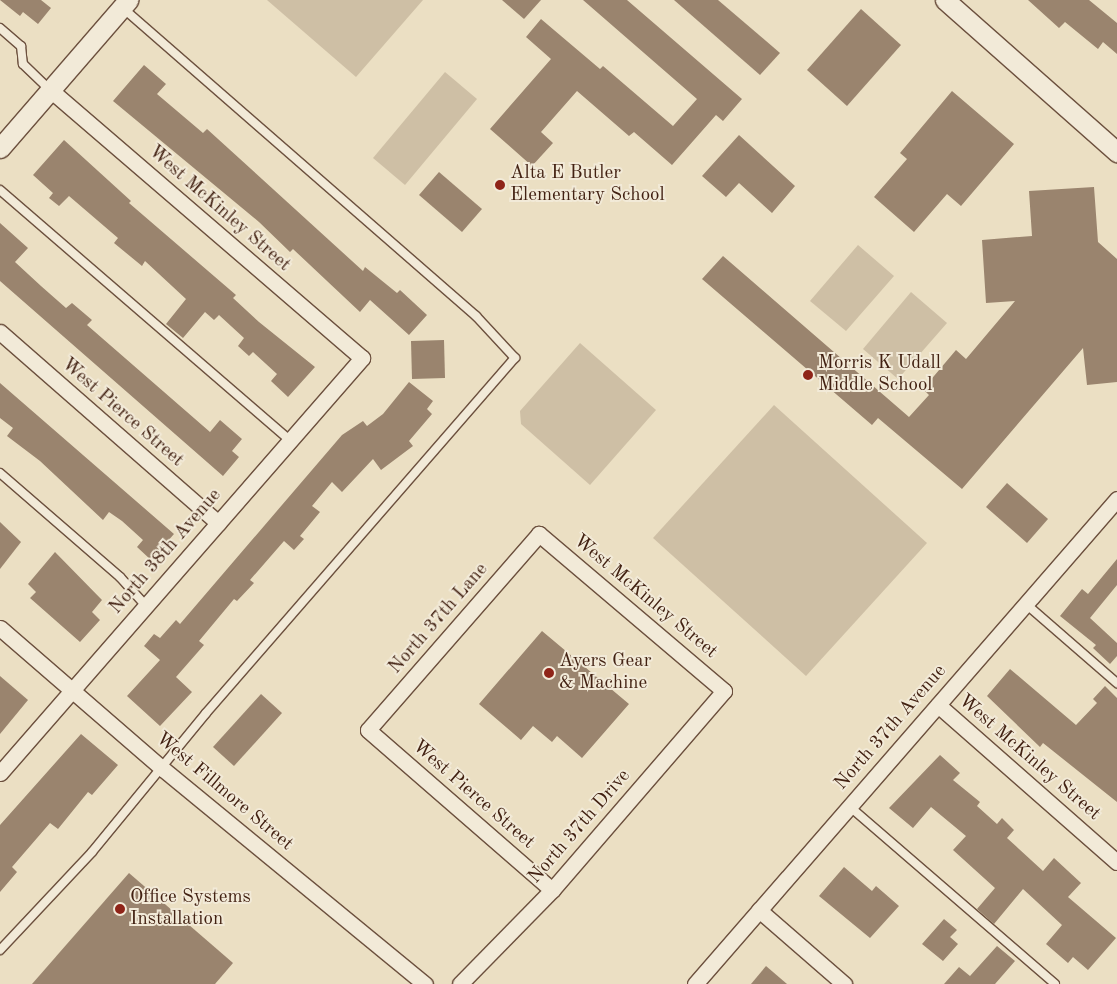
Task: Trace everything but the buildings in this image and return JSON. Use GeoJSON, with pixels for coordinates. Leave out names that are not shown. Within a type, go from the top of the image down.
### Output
{"type":"FeatureCollection","features":[{"type":"Feature","properties":{"kind":"street"},"geometry":{"type":"LineString","coordinates":[[945,0],[1117,152]]}},
{"type":"Feature","properties":{"kind":"street"},"geometry":{"type":"LineString","coordinates":[[0,148],[125,3]]}},
{"type":"Feature","properties":{"kind":"street","name":"West McKinley Street"},"geometry":{"type":"LineString","coordinates":[[50,90],[362,358]]}},
{"type":"Feature","properties":{"kind":"street","name":"West Pierce Street"},"geometry":{"type":"LineString","coordinates":[[0,332],[218,524]]}},
{"type":"Feature","properties":{"kind":"street","name":"North 38th Avenue"},"geometry":{"type":"LineString","coordinates":[[0,773],[362,358]]}},
{"type":"Feature","properties":{"kind":"street","name":"North 37th Avenue"},"geometry":{"type":"LineString","coordinates":[[695,984],[1116,503]]}},
{"type":"Feature","properties":{"kind":"street","name":"West McKinley Street"},"geometry":{"type":"LineString","coordinates":[[539,534],[724,691]]}},
{"type":"Feature","properties":{"kind":"street","name":"North 37th Lane"},"geometry":{"type":"LineString","coordinates":[[368,730],[539,534]]}},
{"type":"Feature","properties":{"kind":"street","name":"West Fillmore Street"},"geometry":{"type":"LineString","coordinates":[[0,628],[163,769],[424,984]]}},
{"type":"Feature","properties":{"kind":"street","name":"North 37th Drive"},"geometry":{"type":"LineString","coordinates":[[460,984],[552,890],[724,691]]}},
{"type":"Feature","properties":{"kind":"street","name":"West McKinley Street"},"geometry":{"type":"LineString","coordinates":[[938,705],[1117,862]]}},
{"type":"Feature","properties":{"kind":"street","name":"West Pierce Street"},"geometry":{"type":"LineString","coordinates":[[368,730],[552,890]]}},
{"type":"Feature","properties":{"kind":"street"},"geometry":{"type":"LineString","coordinates":[[759,910],[844,984]]}},
{"type":"Feature","properties":{"kind":"lane"},"geometry":{"type":"LineString","coordinates":[[0,950],[163,769],[206,713],[516,358],[476,316],[125,3]]}},
{"type":"Feature","properties":{"kind":"lane"},"geometry":{"type":"LineString","coordinates":[[0,28],[21,46],[23,64],[50,90]]}},
{"type":"Feature","properties":{"kind":"lane"},"geometry":{"type":"LineString","coordinates":[[0,190],[290,440]]}},
{"type":"Feature","properties":{"kind":"lane"},"geometry":{"type":"LineString","coordinates":[[0,473],[120,577],[146,606]]}},
{"type":"Feature","properties":{"kind":"lane"},"geometry":{"type":"LineString","coordinates":[[1026,604],[1117,684]]}},
{"type":"Feature","properties":{"kind":"lane"},"geometry":{"type":"LineString","coordinates":[[849,806],[1054,984]]}},
{"type":"Feature","properties":{"kind":"shaded area"},"geometry":{"type":"Polygon","coordinates":[[[267,0],[423,0],[356,77],[267,0]]]}},
{"type":"Feature","properties":{"kind":"shaded area"},"geometry":{"type":"Polygon","coordinates":[[[445,72],[477,99],[405,185],[373,158],[445,72]]]}},
{"type":"Feature","properties":{"kind":"shaded area"},"geometry":{"type":"Polygon","coordinates":[[[858,245],[894,276],[846,331],[810,301],[858,245]]]}},
{"type":"Feature","properties":{"kind":"shaded area"},"geometry":{"type":"Polygon","coordinates":[[[911,292],[947,323],[898,379],[863,349],[911,292]]]}},
{"type":"Feature","properties":{"kind":"shaded area"},"geometry":{"type":"Polygon","coordinates":[[[580,343],[656,410],[590,485],[521,424],[520,411],[580,343]]]}},
{"type":"Feature","properties":{"kind":"shaded area"},"geometry":{"type":"Polygon","coordinates":[[[774,405],[927,543],[806,676],[653,538],[774,405]]]}},
{"type":"Feature","properties":{"kind":"place","name":"Alta E Butler Elementary School"},"geometry":{"type":"Point","coordinates":[500,185]}},
{"type":"Feature","properties":{"kind":"place","name":"Morris K Udall Middle School"},"geometry":{"type":"Point","coordinates":[808,375]}},
{"type":"Feature","properties":{"kind":"place","name":"Ayers Gear & Machine"},"geometry":{"type":"Point","coordinates":[549,673]}},
{"type":"Feature","properties":{"kind":"place","name":"Office Systems Installation"},"geometry":{"type":"Point","coordinates":[120,909]}}]}
